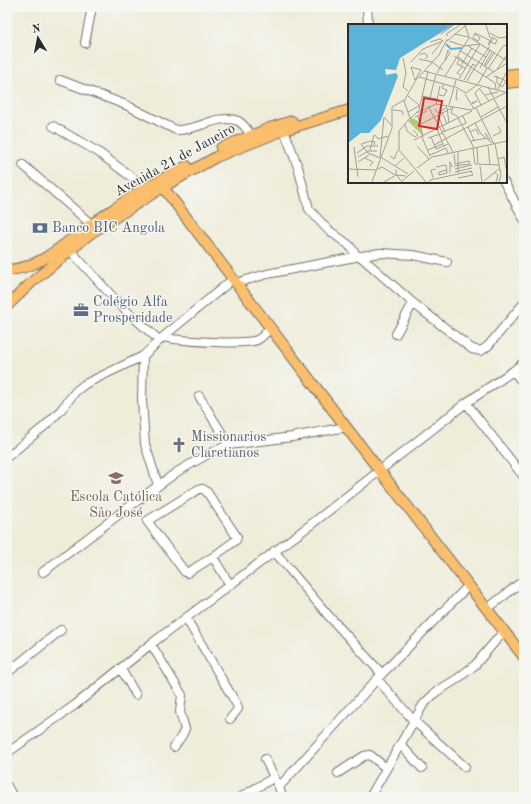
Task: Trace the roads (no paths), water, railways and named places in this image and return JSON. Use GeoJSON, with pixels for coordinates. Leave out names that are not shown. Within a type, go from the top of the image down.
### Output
{"type":"FeatureCollection","features":[{"type":"Feature","properties":{"kind":"main road"},"geometry":{"type":"LineString","coordinates":[[507,75],[524,73]]}},
{"type":"Feature","properties":{"kind":"main road"},"geometry":{"type":"LineString","coordinates":[[507,83],[524,81]]}},
{"type":"Feature","properties":{"kind":"main road","name":"Avenida 21 de Janeiro"},"geometry":{"type":"LineString","coordinates":[[27,266],[52,254],[91,224],[146,188],[214,152],[270,128],[348,104]]}},
{"type":"Feature","properties":{"kind":"main road","name":"Avenida 21 de Janeiro"},"geometry":{"type":"LineString","coordinates":[[7,305],[92,232],[163,187],[216,157],[284,130],[348,110]]}},
{"type":"Feature","properties":{"kind":"main road"},"geometry":{"type":"LineString","coordinates":[[163,187],[487,610],[522,651]]}},
{"type":"Feature","properties":{"kind":"main road"},"geometry":{"type":"LineString","coordinates":[[7,266],[27,266]]}},
{"type":"Feature","properties":{"kind":"main road"},"geometry":{"type":"LineString","coordinates":[[7,270],[27,266]]}},
{"type":"Feature","properties":{"kind":"street"},"geometry":{"type":"LineString","coordinates":[[85,44],[92,7]]}},
{"type":"Feature","properties":{"kind":"street"},"geometry":{"type":"LineString","coordinates":[[367,7],[368,24]]}},
{"type":"Feature","properties":{"kind":"street"},"geometry":{"type":"LineString","coordinates":[[60,80],[126,105],[176,130],[195,128],[211,121],[224,119],[237,121],[243,125],[251,135]]}},
{"type":"Feature","properties":{"kind":"street"},"geometry":{"type":"LineString","coordinates":[[53,126],[98,152],[146,188]]}},
{"type":"Feature","properties":{"kind":"street"},"geometry":{"type":"LineString","coordinates":[[284,130],[298,167],[309,209],[327,229],[349,245],[358,256],[413,303],[472,349],[481,351],[488,346],[524,303]]}},
{"type":"Feature","properties":{"kind":"street"},"geometry":{"type":"LineString","coordinates":[[23,164],[91,224]]}},
{"type":"Feature","properties":{"kind":"street"},"geometry":{"type":"LineString","coordinates":[[505,183],[524,219]]}},
{"type":"Feature","properties":{"kind":"street"},"geometry":{"type":"LineString","coordinates":[[70,250],[122,307],[161,338],[246,342],[259,339],[271,328]]}},
{"type":"Feature","properties":{"kind":"street"},"geometry":{"type":"LineString","coordinates":[[7,457],[46,425],[76,391],[85,384],[143,356],[161,338],[235,281],[358,256],[380,253],[413,255],[447,262]]}},
{"type":"Feature","properties":{"kind":"street"},"geometry":{"type":"LineString","coordinates":[[396,334],[413,303]]}},
{"type":"Feature","properties":{"kind":"street"},"geometry":{"type":"LineString","coordinates":[[143,356],[142,400],[145,444],[158,485]]}},
{"type":"Feature","properties":{"kind":"street"},"geometry":{"type":"LineString","coordinates":[[7,753],[75,705],[151,644],[466,403],[524,362]]}},
{"type":"Feature","properties":{"kind":"street"},"geometry":{"type":"LineString","coordinates":[[513,371],[524,384]]}},
{"type":"Feature","properties":{"kind":"street"},"geometry":{"type":"LineString","coordinates":[[199,396],[229,445]]}},
{"type":"Feature","properties":{"kind":"street"},"geometry":{"type":"LineString","coordinates":[[466,403],[524,477]]}},
{"type":"Feature","properties":{"kind":"street"},"geometry":{"type":"LineString","coordinates":[[43,572],[158,485],[192,462],[208,454],[229,445],[292,437],[346,427]]}},
{"type":"Feature","properties":{"kind":"street"},"geometry":{"type":"LineString","coordinates":[[202,489],[206,492],[237,537],[236,540],[213,557],[187,573],[184,572],[147,520],[202,489]]}},
{"type":"Feature","properties":{"kind":"street"},"geometry":{"type":"LineString","coordinates":[[274,551],[380,677],[413,720],[465,767]]}},
{"type":"Feature","properties":{"kind":"street"},"geometry":{"type":"LineString","coordinates":[[213,557],[230,584]]}},
{"type":"Feature","properties":{"kind":"street"},"geometry":{"type":"LineString","coordinates":[[487,610],[524,580]]}},
{"type":"Feature","properties":{"kind":"street"},"geometry":{"type":"LineString","coordinates":[[279,787],[380,677],[469,585]]}},
{"type":"Feature","properties":{"kind":"street"},"geometry":{"type":"LineString","coordinates":[[186,618],[237,705],[238,709],[230,719]]}},
{"type":"Feature","properties":{"kind":"street"},"geometry":{"type":"LineString","coordinates":[[7,673],[61,630]]}},
{"type":"Feature","properties":{"kind":"street"},"geometry":{"type":"LineString","coordinates":[[370,797],[423,705],[436,692],[457,679],[475,665],[504,631]]}},
{"type":"Feature","properties":{"kind":"street"},"geometry":{"type":"LineString","coordinates":[[151,644],[182,695],[180,712],[185,729],[174,747]]}},
{"type":"Feature","properties":{"kind":"street"},"geometry":{"type":"LineString","coordinates":[[121,669],[136,695]]}},
{"type":"Feature","properties":{"kind":"street"},"geometry":{"type":"LineString","coordinates":[[400,744],[422,768]]}},
{"type":"Feature","properties":{"kind":"street"},"geometry":{"type":"LineString","coordinates":[[338,773],[364,756],[370,755],[386,768]]}},
{"type":"Feature","properties":{"kind":"street"},"geometry":{"type":"LineString","coordinates":[[265,759],[273,778],[279,787],[282,797]]}},
{"type":"Feature","properties":{"kind":"street"},"geometry":{"type":"LineString","coordinates":[[241,797],[273,778]]}},
{"type":"Feature","properties":{"kind":"street"},"geometry":{"type":"LineString","coordinates":[[7,786],[13,797]]}},
{"type":"Feature","properties":{"kind":"place","name":"Banco BIC Angola"},"geometry":{"type":"Point","coordinates":[40,228]}},
{"type":"Feature","properties":{"kind":"place","name":"Colégio Alfa Prosperidade"},"geometry":{"type":"Point","coordinates":[81,310]}},
{"type":"Feature","properties":{"kind":"place","name":"Missionarios Claretianos"},"geometry":{"type":"Point","coordinates":[179,445]}},
{"type":"Feature","properties":{"kind":"place","name":"Escola Católica São José"},"geometry":{"type":"Point","coordinates":[116,478]}}]}
